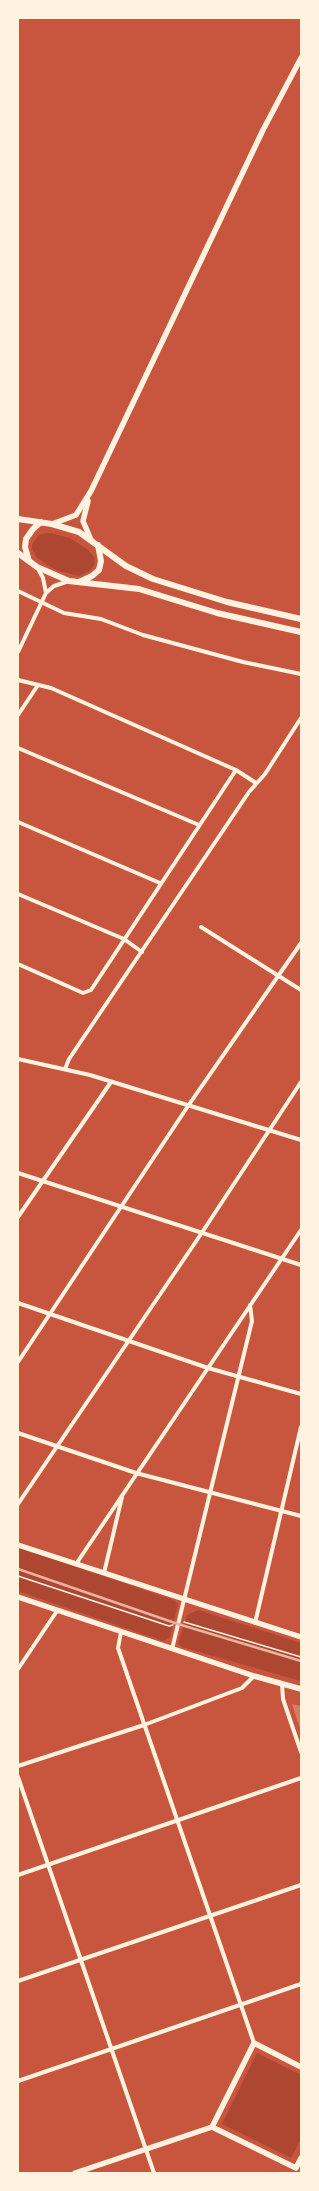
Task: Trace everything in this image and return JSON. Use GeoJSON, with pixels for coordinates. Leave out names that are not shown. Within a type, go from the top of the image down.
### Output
{"type":"FeatureCollection","features":[{"type":"Feature","properties":{"kind":"main road"},"geometry":{"type":"LineString","coordinates":[[52,524],[76,515],[91,491],[263,130],[301,58]]}},
{"type":"Feature","properties":{"kind":"main road"},"geometry":{"type":"LineString","coordinates":[[91,491],[83,521],[91,540]]}},
{"type":"Feature","properties":{"kind":"main road"},"geometry":{"type":"LineString","coordinates":[[18,519],[68,528],[91,540],[130,568],[153,579],[227,602],[301,618]]}},
{"type":"Feature","properties":{"kind":"main road"},"geometry":{"type":"LineString","coordinates":[[30,563],[25,552],[26,540],[33,529],[41,522]]}},
{"type":"Feature","properties":{"kind":"main road"},"geometry":{"type":"LineString","coordinates":[[78,583],[92,576],[99,570],[101,561],[98,546]]}},
{"type":"Feature","properties":{"kind":"main road"},"geometry":{"type":"LineString","coordinates":[[18,553],[37,567],[69,581],[139,589],[229,616],[301,632]]}},
{"type":"Feature","properties":{"kind":"main road"},"geometry":{"type":"LineString","coordinates":[[18,1544],[184,1600],[301,1637]]}},
{"type":"Feature","properties":{"kind":"main road"},"geometry":{"type":"LineString","coordinates":[[18,1597],[254,1676],[301,1689]]}},
{"type":"Feature","properties":{"kind":"main road"},"geometry":{"type":"LineString","coordinates":[[75,2173],[212,2127],[254,2043],[301,2067]]}},
{"type":"Feature","properties":{"kind":"main road"},"geometry":{"type":"LineString","coordinates":[[212,2127],[297,2171],[301,2158]]}},
{"type":"Feature","properties":{"kind":"street"},"geometry":{"type":"LineString","coordinates":[[37,567],[43,578],[46,593]]}},
{"type":"Feature","properties":{"kind":"street"},"geometry":{"type":"LineString","coordinates":[[18,652],[46,593],[54,586],[69,581]]}},
{"type":"Feature","properties":{"kind":"street"},"geometry":{"type":"LineString","coordinates":[[18,591],[69,615],[102,619],[143,635],[243,662],[301,674]]}},
{"type":"Feature","properties":{"kind":"street"},"geometry":{"type":"LineString","coordinates":[[18,680],[51,688],[236,770],[256,783]]}},
{"type":"Feature","properties":{"kind":"street"},"geometry":{"type":"LineString","coordinates":[[18,715],[38,685]]}},
{"type":"Feature","properties":{"kind":"street"},"geometry":{"type":"LineString","coordinates":[[65,1069],[69,1059],[301,718]]}},
{"type":"Feature","properties":{"kind":"street"},"geometry":{"type":"LineString","coordinates":[[18,748],[199,825]]}},
{"type":"Feature","properties":{"kind":"street"},"geometry":{"type":"LineString","coordinates":[[18,964],[88,993],[236,770]]}},
{"type":"Feature","properties":{"kind":"street"},"geometry":{"type":"LineString","coordinates":[[18,822],[160,883]]}},
{"type":"Feature","properties":{"kind":"street"},"geometry":{"type":"LineString","coordinates":[[18,894],[124,939],[142,952]]}},
{"type":"Feature","properties":{"kind":"street"},"geometry":{"type":"LineString","coordinates":[[201,927],[301,990]]}},
{"type":"Feature","properties":{"kind":"street"},"geometry":{"type":"LineString","coordinates":[[18,1362],[122,1208],[188,1106],[301,943]]}},
{"type":"Feature","properties":{"kind":"street"},"geometry":{"type":"LineString","coordinates":[[18,1059],[65,1069],[111,1082],[301,1140]]}},
{"type":"Feature","properties":{"kind":"street"},"geometry":{"type":"LineString","coordinates":[[18,1218],[111,1082]]}},
{"type":"Feature","properties":{"kind":"street"},"geometry":{"type":"LineString","coordinates":[[18,1504],[201,1234],[301,1082]]}},
{"type":"Feature","properties":{"kind":"street"},"geometry":{"type":"LineString","coordinates":[[18,1173],[280,1260],[301,1265]]}},
{"type":"Feature","properties":{"kind":"street"},"geometry":{"type":"LineString","coordinates":[[76,1564],[301,1230]]}},
{"type":"Feature","properties":{"kind":"street"},"geometry":{"type":"LineString","coordinates":[[18,1304],[208,1368],[301,1394]]}},
{"type":"Feature","properties":{"kind":"street"},"geometry":{"type":"LineString","coordinates":[[172,1649],[237,1376],[252,1321],[250,1305]]}},
{"type":"Feature","properties":{"kind":"street"},"geometry":{"type":"LineString","coordinates":[[255,1623],[301,1427]]}},
{"type":"Feature","properties":{"kind":"street"},"geometry":{"type":"LineString","coordinates":[[18,1433],[136,1473],[301,1516]]}},
{"type":"Feature","properties":{"kind":"street"},"geometry":{"type":"LineString","coordinates":[[104,1573],[123,1494]]}},
{"type":"Feature","properties":{"kind":"street"},"geometry":{"type":"LineString","coordinates":[[18,1669],[57,1611]]}},
{"type":"Feature","properties":{"kind":"street"},"geometry":{"type":"LineString","coordinates":[[121,1632],[118,1648],[209,1916],[254,2043]]}},
{"type":"Feature","properties":{"kind":"street"},"geometry":{"type":"LineString","coordinates":[[18,1766],[144,1725],[242,1688],[254,1676]]}},
{"type":"Feature","properties":{"kind":"street"},"geometry":{"type":"LineString","coordinates":[[282,1684],[283,1699],[301,1752]]}},
{"type":"Feature","properties":{"kind":"street"},"geometry":{"type":"LineString","coordinates":[[18,1777],[110,2050],[154,2173]]}},
{"type":"Feature","properties":{"kind":"street"},"geometry":{"type":"LineString","coordinates":[[18,1875],[301,1778]]}},
{"type":"Feature","properties":{"kind":"street"},"geometry":{"type":"LineString","coordinates":[[18,1981],[301,1885]]}},
{"type":"Feature","properties":{"kind":"street"},"geometry":{"type":"LineString","coordinates":[[18,2081],[301,1984]]}},
{"type":"Feature","properties":{"kind":"path"},"geometry":{"type":"LineString","coordinates":[[18,1576],[169,1626],[183,1622],[301,1657]]}},
{"type":"Feature","properties":{"kind":"shaded area"},"geometry":{"type":"Polygon","coordinates":[[[50,533],[70,538],[87,549],[94,557],[95,562],[93,567],[89,571],[79,576],[56,570],[37,558],[32,549],[32,544],[40,534],[50,533]]]}},
{"type":"Feature","properties":{"kind":"shaded area"},"geometry":{"type":"Polygon","coordinates":[[[18,1547],[171,1599],[178,1604],[170,1637],[163,1641],[18,1591],[18,1547]]]}},
{"type":"Feature","properties":{"kind":"shaded area"},"geometry":{"type":"Polygon","coordinates":[[[198,1610],[301,1643],[301,1681],[182,1647],[178,1643],[187,1615],[198,1610]]]}},
{"type":"Feature","properties":{"kind":"shaded area"},"geometry":{"type":"Polygon","coordinates":[[[257,2053],[301,2075],[301,2139],[291,2158],[222,2124],[257,2053]]]}},
{"type":"Feature","properties":{"kind":"building"},"geometry":{"type":"Polygon","coordinates":[[[292,1704],[301,1706],[301,1732],[292,1704]]]}},
{"type":"Feature","properties":{"kind":"railway"},"geometry":{"type":"LineString","coordinates":[[18,1569],[178,1624],[301,1661]]}}]}
